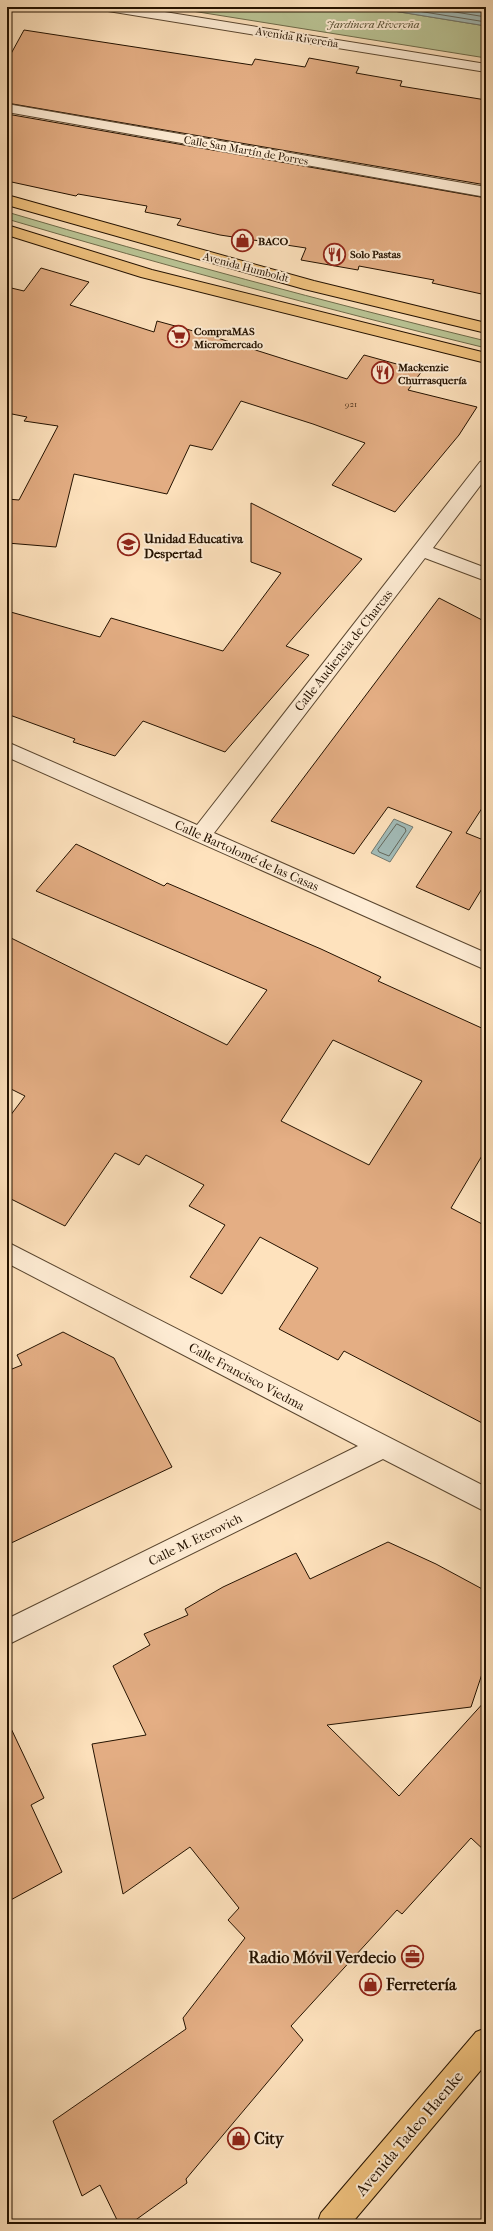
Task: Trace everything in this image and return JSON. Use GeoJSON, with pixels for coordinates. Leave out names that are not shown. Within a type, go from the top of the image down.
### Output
{"type":"FeatureCollection","features":[{"type":"Feature","properties":{"kind":"main road","name":"Avenida Humboldt"},"geometry":{"type":"LineString","coordinates":[[7,200],[302,283],[486,328]]}},
{"type":"Feature","properties":{"kind":"main road"},"geometry":{"type":"LineString","coordinates":[[7,230],[147,274],[486,358]]}},
{"type":"Feature","properties":{"kind":"main road","name":"Avenida Tadeo Haenke"},"geometry":{"type":"LineString","coordinates":[[332,2224],[486,2042]]}},
{"type":"Feature","properties":{"kind":"street","name":"Avenida Rivereña"},"geometry":{"type":"LineString","coordinates":[[108,7],[486,68]]}},
{"type":"Feature","properties":{"kind":"street","name":"Calle San Martín de Porres"},"geometry":{"type":"LineString","coordinates":[[7,108],[486,192]]}},
{"type":"Feature","properties":{"kind":"street","name":"Calle Audiencia de Charcas"},"geometry":{"type":"LineString","coordinates":[[201,835],[486,466]]}},
{"type":"Feature","properties":{"kind":"street"},"geometry":{"type":"LineString","coordinates":[[421,550],[486,575]]}},
{"type":"Feature","properties":{"kind":"street","name":"Calle Bartolomé de las Casas"},"geometry":{"type":"LineString","coordinates":[[7,749],[486,962]]}},
{"type":"Feature","properties":{"kind":"street","name":"Calle Francisco Viedma"},"geometry":{"type":"LineString","coordinates":[[7,1252],[486,1500]]}},
{"type":"Feature","properties":{"kind":"street","name":"Calle M. Eterovich"},"geometry":{"type":"LineString","coordinates":[[7,1632],[382,1447]]}},
{"type":"Feature","properties":{"kind":"green space","name":"Jardinera Rivereña"},"geometry":{"type":"Polygon","coordinates":[[[167,7],[369,7],[486,26],[486,58],[167,7]]]}},
{"type":"Feature","properties":{"kind":"green space"},"geometry":{"type":"Polygon","coordinates":[[[7,212],[246,280],[486,341],[486,348],[126,254],[7,219],[7,212]]]}},
{"type":"Feature","properties":{"kind":"water"},"geometry":{"type":"Polygon","coordinates":[[[369,7],[486,7],[486,26],[369,7]]]}},
{"type":"Feature","properties":{"kind":"water"},"geometry":{"type":"Polygon","coordinates":[[[394,819],[413,827],[390,862],[371,853],[394,819]]]}},
{"type":"Feature","properties":{"kind":"building"},"geometry":{"type":"Polygon","coordinates":[[[24,30],[252,65],[255,59],[305,67],[309,58],[359,67],[356,73],[402,81],[400,86],[486,100],[486,185],[7,103],[7,61],[24,30]]]}},
{"type":"Feature","properties":{"kind":"building"},"geometry":{"type":"Polygon","coordinates":[[[7,114],[486,198],[486,295],[432,283],[434,280],[359,266],[358,270],[301,260],[306,248],[220,235],[177,225],[181,219],[145,212],[147,206],[78,194],[76,196],[7,181],[7,114]]]}},
{"type":"Feature","properties":{"kind":"building"},"geometry":{"type":"Polygon","coordinates":[[[41,268],[89,282],[70,305],[154,332],[157,321],[208,335],[347,379],[364,355],[422,371],[408,390],[477,407],[459,435],[395,512],[332,485],[365,443],[313,424],[241,401],[212,450],[190,445],[167,494],[74,474],[56,547],[7,543],[7,499],[19,500],[58,426],[24,421],[27,417],[7,413],[7,287],[24,291],[41,268]]]}},
{"type":"Feature","properties":{"kind":"building"},"geometry":{"type":"Polygon","coordinates":[[[251,503],[362,559],[286,646],[309,655],[225,752],[143,721],[115,756],[73,742],[75,739],[7,714],[7,611],[100,637],[111,618],[223,651],[281,573],[251,562],[251,503]]]}},
{"type":"Feature","properties":{"kind":"building"},"geometry":{"type":"Polygon","coordinates":[[[439,598],[486,622],[486,802],[466,833],[486,841],[486,882],[469,910],[416,887],[452,832],[388,807],[354,854],[271,821],[439,598]]]}},
{"type":"Feature","properties":{"kind":"building"},"geometry":{"type":"Polygon","coordinates":[[[76,844],[164,886],[167,883],[321,949],[381,977],[378,981],[486,1030],[486,1149],[451,1208],[486,1226],[486,1425],[344,1351],[338,1360],[279,1329],[318,1268],[260,1237],[222,1294],[190,1277],[225,1225],[189,1206],[204,1185],[146,1155],[139,1165],[115,1153],[65,1226],[7,1197],[7,1120],[25,1096],[7,1087],[7,936],[227,1045],[267,990],[36,891],[76,844]],[[333,1040],[281,1121],[369,1165],[422,1081],[333,1040]]]}},
{"type":"Feature","properties":{"kind":"building"},"geometry":{"type":"Polygon","coordinates":[[[63,1332],[114,1358],[172,1467],[7,1545],[7,1371],[22,1365],[17,1355],[63,1332]]]}},
{"type":"Feature","properties":{"kind":"building"},"geometry":{"type":"Polygon","coordinates":[[[388,1542],[436,1564],[486,1591],[486,1662],[471,1707],[327,1725],[399,1796],[486,1700],[486,1852],[471,1838],[402,1914],[397,1910],[291,2026],[303,2040],[186,2179],[187,2183],[130,2224],[119,2224],[100,2185],[82,2196],[53,2121],[186,2029],[183,2018],[245,1938],[228,1920],[239,1908],[190,1847],[123,1894],[92,1744],[146,1735],[113,1666],[150,1645],[144,1634],[188,1615],[185,1609],[223,1587],[296,1553],[310,1579],[388,1542]]]}},
{"type":"Feature","properties":{"kind":"building"},"geometry":{"type":"Polygon","coordinates":[[[7,1720],[44,1798],[31,1805],[62,1872],[7,1902],[7,1720]]]}},
{"type":"Feature","properties":{"kind":"place","name":"BACO"},"geometry":{"type":"Point","coordinates":[242,241]}},
{"type":"Feature","properties":{"kind":"place","name":"Solo Pastas"},"geometry":{"type":"Point","coordinates":[334,254]}},
{"type":"Feature","properties":{"kind":"place","name":"CompraMAS Micromercado"},"geometry":{"type":"Point","coordinates":[179,337]}},
{"type":"Feature","properties":{"kind":"place","name":"Mackenzie Churrasquería"},"geometry":{"type":"Point","coordinates":[383,373]}},
{"type":"Feature","properties":{"kind":"place","name":"Unidad Educativa Despertad"},"geometry":{"type":"Point","coordinates":[128,545]}},
{"type":"Feature","properties":{"kind":"place","name":"Radio Móvil Verdecio"},"geometry":{"type":"Point","coordinates":[412,1957]}},
{"type":"Feature","properties":{"kind":"place","name":"Ferretería"},"geometry":{"type":"Point","coordinates":[370,1984]}},
{"type":"Feature","properties":{"kind":"place","name":"City"},"geometry":{"type":"Point","coordinates":[239,2138]}}]}
